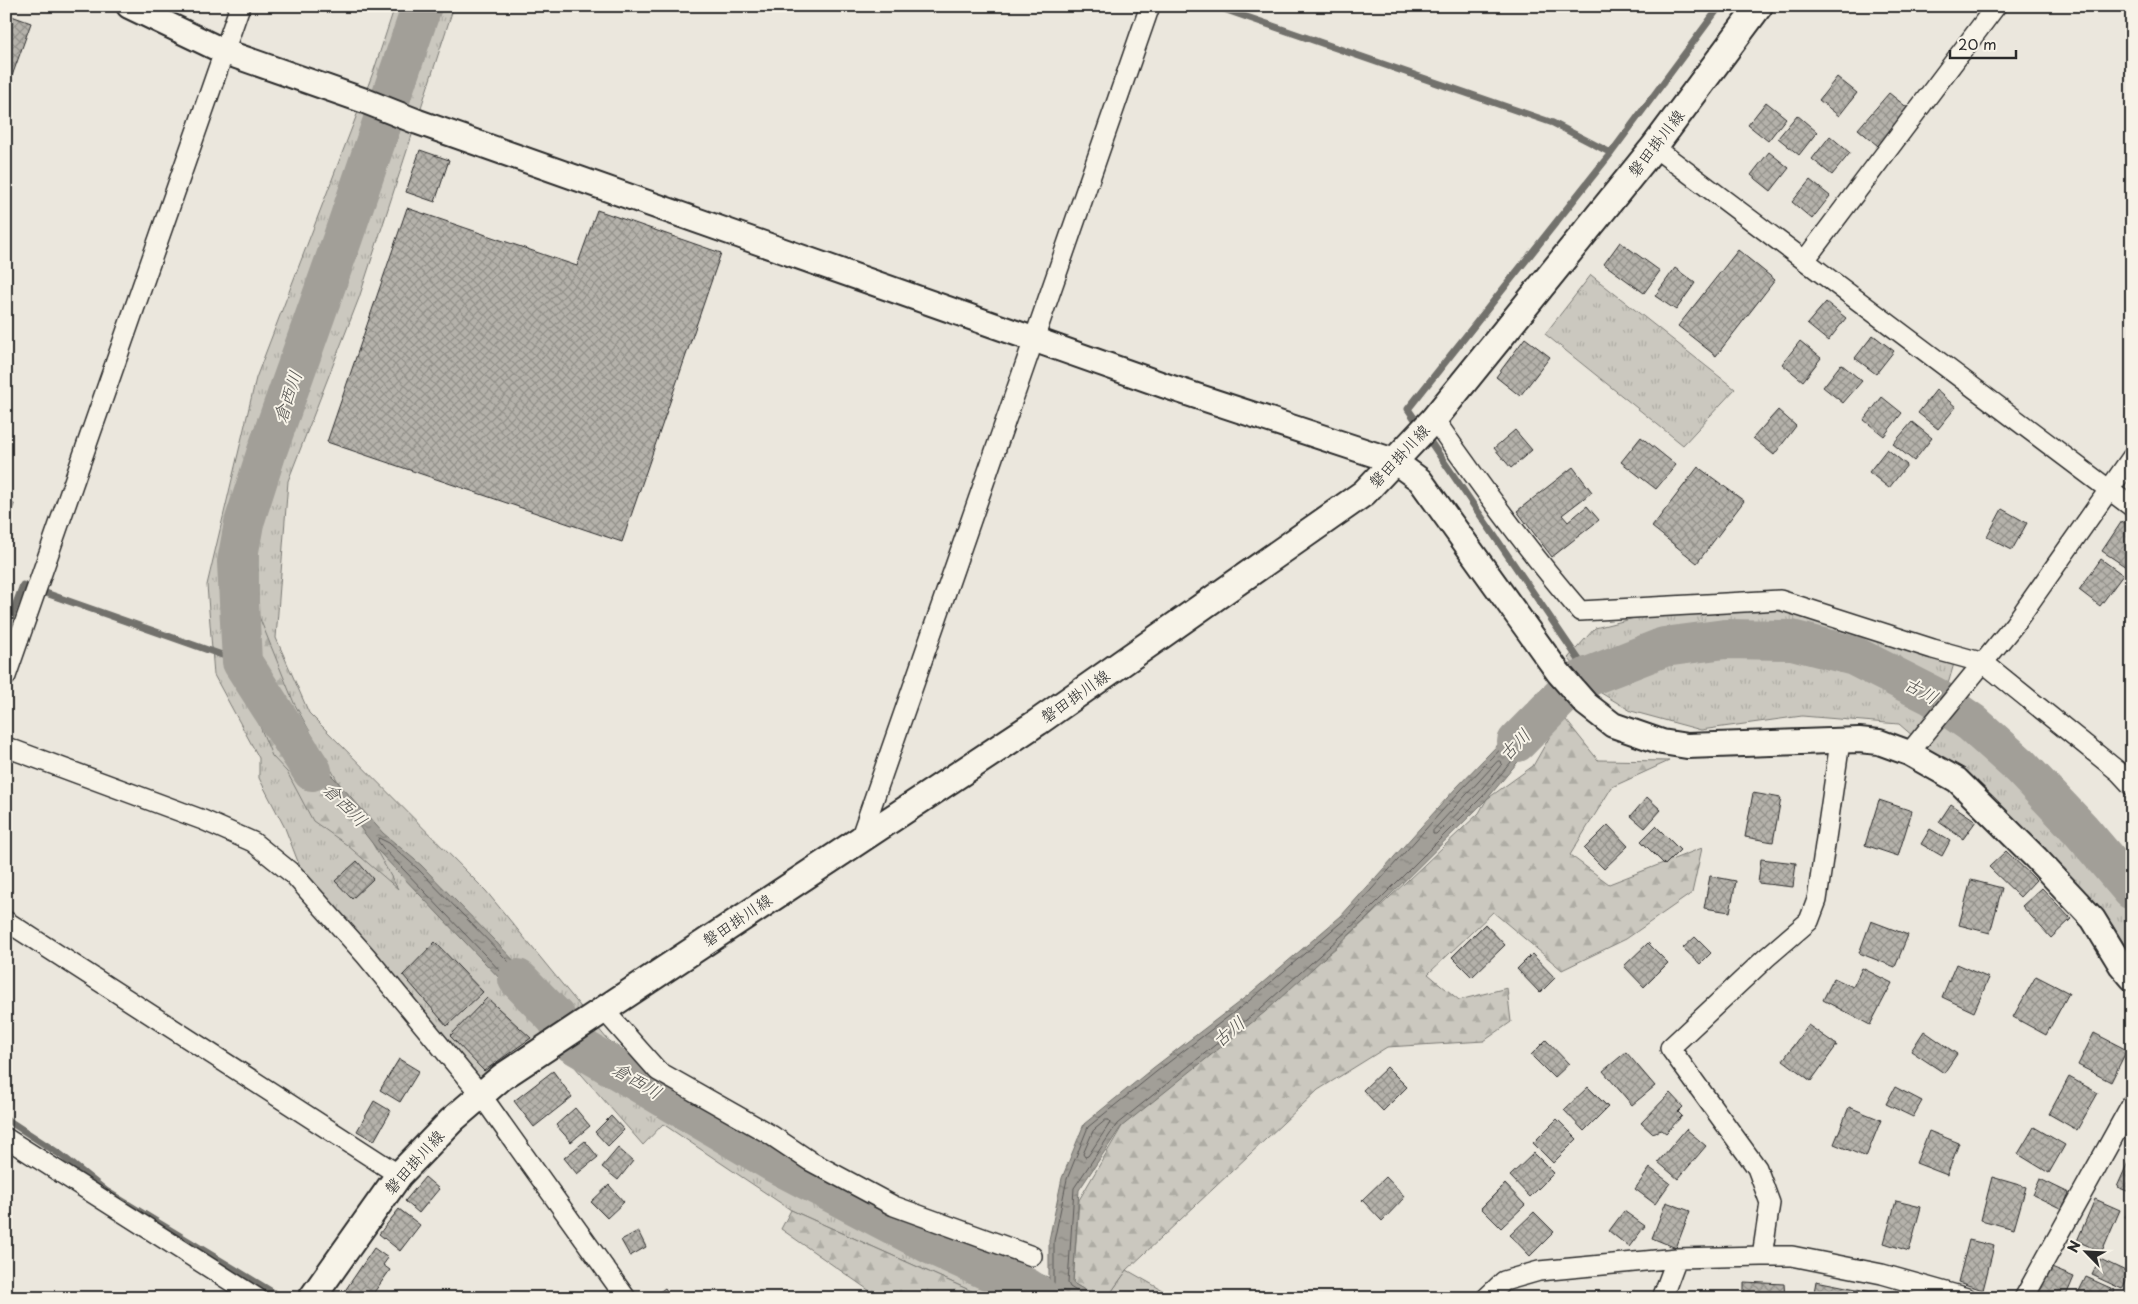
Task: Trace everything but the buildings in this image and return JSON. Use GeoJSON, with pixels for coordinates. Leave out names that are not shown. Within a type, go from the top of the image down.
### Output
{"type":"FeatureCollection","features":[{"type":"Feature","properties":{"kind":"main road","name":"磐田掛川線"},"geometry":{"type":"LineString","coordinates":[[312,1298],[399,1175],[452,1120],[502,1078],[603,1009],[1038,722],[1364,494],[1434,419],[1654,147],[1759,6]]}},
{"type":"Feature","properties":{"kind":"street"},"geometry":{"type":"LineString","coordinates":[[129,6],[225,52],[365,101],[418,122],[1166,386],[1394,461],[1420,480],[1558,672],[1586,704],[1613,725],[1662,742],[1687,746],[1859,740],[1913,748],[1957,780],[2036,858],[2093,918],[2120,965],[2132,978]]}},
{"type":"Feature","properties":{"kind":"street"},"geometry":{"type":"LineString","coordinates":[[6,676],[240,6]]}},
{"type":"Feature","properties":{"kind":"street"},"geometry":{"type":"LineString","coordinates":[[860,839],[1150,6]]}},
{"type":"Feature","properties":{"kind":"street"},"geometry":{"type":"LineString","coordinates":[[1805,260],[1996,6]]}},
{"type":"Feature","properties":{"kind":"street"},"geometry":{"type":"LineString","coordinates":[[1654,147],[2132,507]]}},
{"type":"Feature","properties":{"kind":"street"},"geometry":{"type":"LineString","coordinates":[[1434,419],[1496,508],[1580,611],[1780,600],[1933,649],[1984,663],[2119,772],[2132,786]]}},
{"type":"Feature","properties":{"kind":"street"},"geometry":{"type":"LineString","coordinates":[[1913,748],[2014,625],[2132,457]]}},
{"type":"Feature","properties":{"kind":"street"},"geometry":{"type":"LineString","coordinates":[[1762,1256],[1770,1203],[1757,1168],[1670,1048],[1809,920],[1817,900],[1840,742]]}},
{"type":"Feature","properties":{"kind":"street"},"geometry":{"type":"LineString","coordinates":[[6,747],[203,820],[253,842],[294,875],[366,956],[481,1095],[626,1298]]}},
{"type":"Feature","properties":{"kind":"street"},"geometry":{"type":"LineString","coordinates":[[6,921],[399,1175]]}},
{"type":"Feature","properties":{"kind":"street"},"geometry":{"type":"LineString","coordinates":[[603,1009],[658,1071],[771,1135],[810,1161],[894,1206],[1032,1256]]}},
{"type":"Feature","properties":{"kind":"street"},"geometry":{"type":"LineString","coordinates":[[2024,1298],[2132,1103]]}},
{"type":"Feature","properties":{"kind":"street"},"geometry":{"type":"LineString","coordinates":[[6,1138],[257,1298]]}},
{"type":"Feature","properties":{"kind":"street"},"geometry":{"type":"LineString","coordinates":[[1486,1298],[1504,1281],[1539,1271],[1677,1258],[1792,1256],[1882,1274],[1967,1298]]}},
{"type":"Feature","properties":{"kind":"street"},"geometry":{"type":"LineString","coordinates":[[1662,1298],[1677,1258]]}},
{"type":"Feature","properties":{"kind":"green space"},"geometry":{"type":"Polygon","coordinates":[[[395,6],[454,6],[359,298],[288,481],[276,638],[309,713],[486,891],[607,1039],[677,1090],[772,1144],[853,1195],[934,1231],[978,1247],[1096,1298],[987,1298],[791,1210],[663,1124],[643,1145],[554,1043],[481,1095],[310,893],[285,828],[259,778],[259,758],[214,675],[207,585],[256,378],[374,70],[395,6]]]}},
{"type":"Feature","properties":{"kind":"green space"},"geometry":{"type":"Polygon","coordinates":[[[409,6],[441,6],[258,533],[258,614],[294,703],[398,889],[347,845],[313,821],[287,772],[272,756],[255,714],[244,666],[226,649],[227,595],[225,560],[259,437],[282,381],[291,345],[409,6]]]}},
{"type":"Feature","properties":{"kind":"green space"},"geometry":{"type":"Polygon","coordinates":[[[1591,275],[1735,389],[1683,445],[1545,334],[1591,275]]]}},
{"type":"Feature","properties":{"kind":"green space"},"geometry":{"type":"Polygon","coordinates":[[[1690,604],[1770,604],[1955,660],[1946,691],[1974,714],[2132,871],[2132,957],[2112,924],[1965,781],[1899,724],[1802,716],[1701,730],[1631,711],[1596,690],[1568,658],[1595,628],[1690,604]]]}},
{"type":"Feature","properties":{"kind":"green space"},"geometry":{"type":"Polygon","coordinates":[[[1562,715],[1598,760],[1669,761],[1612,787],[1570,855],[1609,884],[1702,848],[1692,893],[1626,939],[1562,970],[1493,912],[1428,974],[1459,1000],[1507,988],[1511,1022],[1484,1041],[1387,1047],[1318,1090],[1127,1270],[1107,1298],[1098,1298],[1073,1283],[1079,1200],[1128,1116],[1336,948],[1479,813],[1487,799],[1533,766],[1562,715]]]}},
{"type":"Feature","properties":{"kind":"green space"},"geometry":{"type":"Polygon","coordinates":[[[791,1210],[987,1298],[880,1298],[781,1229],[791,1210]]]}},
{"type":"Feature","properties":{"kind":"green space"},"geometry":{"type":"Polygon","coordinates":[[[1127,1270],[1176,1298],[1107,1298],[1127,1270]]]}},
{"type":"Feature","properties":{"kind":"water"},"geometry":{"type":"Polygon","coordinates":[[[1549,692],[1561,710],[1487,799],[1362,923],[1265,1012],[1121,1127],[1079,1190],[1073,1283],[1098,1298],[1043,1298],[1049,1288],[1049,1240],[1062,1178],[1084,1124],[1247,996],[1341,916],[1456,788],[1549,692]]]}},
{"type":"Feature","properties":{"kind":"water"},"geometry":{"type":"Polygon","coordinates":[[[282,726],[335,779],[383,833],[421,865],[564,1012],[546,1027],[379,852],[335,795],[288,753],[282,726]]]}},
{"type":"Feature","properties":{"kind":"waterway","name":"倉西川"},"geometry":{"type":"LineString","coordinates":[[312,771],[242,662],[237,562],[244,523],[266,454],[422,6]]}},
{"type":"Feature","properties":{"kind":"waterway"},"geometry":{"type":"LineString","coordinates":[[1215,6],[1553,123],[1611,153]]}},
{"type":"Feature","properties":{"kind":"waterway"},"geometry":{"type":"LineString","coordinates":[[1590,676],[1408,409],[1611,153],[1720,6]]}},
{"type":"Feature","properties":{"kind":"waterway"},"geometry":{"type":"LineString","coordinates":[[6,630],[23,585],[242,662]]}},
{"type":"Feature","properties":{"kind":"waterway","name":"古川"},"geometry":{"type":"LineString","coordinates":[[1517,742],[1573,685],[1590,676],[1664,647],[1725,639],[1792,640],[1854,656],[1933,696],[1972,723],[2020,766],[2080,829],[2132,890]]}},
{"type":"Feature","properties":{"kind":"waterway","name":"倉西川"},"geometry":{"type":"LineString","coordinates":[[518,979],[555,1017],[571,1042],[775,1163],[932,1245],[1027,1288],[1041,1298]]}},
{"type":"Feature","properties":{"kind":"waterway"},"geometry":{"type":"LineString","coordinates":[[6,1119],[61,1155],[106,1191],[282,1298]]}}]}
